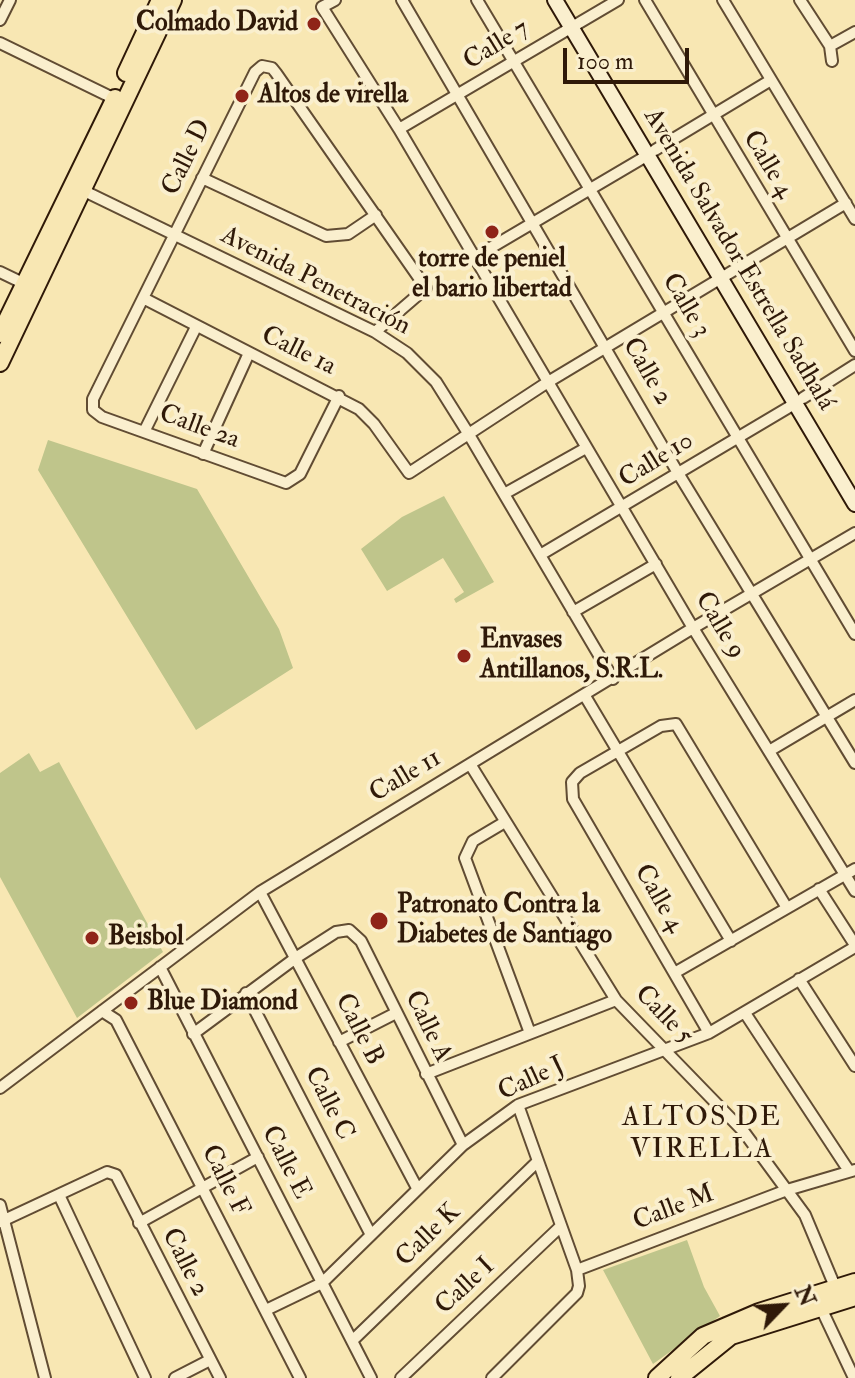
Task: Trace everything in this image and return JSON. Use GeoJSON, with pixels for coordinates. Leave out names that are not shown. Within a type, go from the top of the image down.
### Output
{"type":"FeatureCollection","features":[{"type":"Feature","properties":{"kind":"main road"},"geometry":{"type":"LineString","coordinates":[[119,102],[160,0]]}},
{"type":"Feature","properties":{"kind":"main road"},"geometry":{"type":"LineString","coordinates":[[0,363],[30,286],[119,102],[173,0]]}},
{"type":"Feature","properties":{"kind":"main road","name":"Avenida Salvador Estrella Sadhalá"},"geometry":{"type":"LineString","coordinates":[[555,0],[575,25],[799,400],[855,486]]}},
{"type":"Feature","properties":{"kind":"main road","name":"Avenida Salvador Estrella Sadhalá"},"geometry":{"type":"LineString","coordinates":[[566,0],[575,25]]}},
{"type":"Feature","properties":{"kind":"main road"},"geometry":{"type":"LineString","coordinates":[[0,334],[30,286]]}},
{"type":"Feature","properties":{"kind":"main road","name":"Avenida Salvador Estrella Sadhalá"},"geometry":{"type":"LineString","coordinates":[[799,400],[855,504]]}},
{"type":"Feature","properties":{"kind":"main road"},"geometry":{"type":"LineString","coordinates":[[657,1378],[703,1336],[759,1312],[855,1282]]}},
{"type":"Feature","properties":{"kind":"main road"},"geometry":{"type":"LineString","coordinates":[[679,1378],[731,1336],[855,1297]]}},
{"type":"Feature","properties":{"kind":"street"},"geometry":{"type":"LineString","coordinates":[[0,20],[10,0]]}},
{"type":"Feature","properties":{"kind":"street"},"geometry":{"type":"LineString","coordinates":[[322,4],[335,0]]}},
{"type":"Feature","properties":{"kind":"street","name":"Calle 2"},"geometry":{"type":"LineString","coordinates":[[402,0],[534,221],[678,473],[855,763]]}},
{"type":"Feature","properties":{"kind":"street","name":"Calle 3"},"geometry":{"type":"LineString","coordinates":[[477,0],[855,634]]}},
{"type":"Feature","properties":{"kind":"street","name":"Calle 7"},"geometry":{"type":"LineString","coordinates":[[399,129],[618,0]]}},
{"type":"Feature","properties":{"kind":"street","name":"Calle 4"},"geometry":{"type":"LineString","coordinates":[[645,0],[855,351]]}},
{"type":"Feature","properties":{"kind":"street"},"geometry":{"type":"LineString","coordinates":[[723,0],[855,219]]}},
{"type":"Feature","properties":{"kind":"street"},"geometry":{"type":"LineString","coordinates":[[800,0],[830,46],[832,61]]}},
{"type":"Feature","properties":{"kind":"street","name":"Calle 9"},"geometry":{"type":"LineString","coordinates":[[322,4],[586,448],[625,508],[693,628],[855,891]]}},
{"type":"Feature","properties":{"kind":"street"},"geometry":{"type":"LineString","coordinates":[[830,46],[855,32]]}},
{"type":"Feature","properties":{"kind":"street"},"geometry":{"type":"LineString","coordinates":[[0,43],[119,102]]}},
{"type":"Feature","properties":{"kind":"street","name":"Calle D"},"geometry":{"type":"LineString","coordinates":[[93,410],[93,399],[255,72],[268,66],[426,288],[375,332]]}},
{"type":"Feature","properties":{"kind":"street"},"geometry":{"type":"LineString","coordinates":[[475,257],[771,80]]}},
{"type":"Feature","properties":{"kind":"street"},"geometry":{"type":"LineString","coordinates":[[202,178],[326,236],[348,234],[376,215]]}},
{"type":"Feature","properties":{"kind":"street","name":"Avenida Penetración"},"geometry":{"type":"LineString","coordinates":[[78,188],[375,332],[407,353],[436,382],[613,679]]}},
{"type":"Feature","properties":{"kind":"street"},"geometry":{"type":"LineString","coordinates":[[468,433],[846,203]]}},
{"type":"Feature","properties":{"kind":"street"},"geometry":{"type":"LineString","coordinates":[[0,272],[30,286]]}},
{"type":"Feature","properties":{"kind":"street","name":"Calle 1a"},"geometry":{"type":"LineString","coordinates":[[145,299],[339,396],[374,424],[409,473],[468,433]]}},
{"type":"Feature","properties":{"kind":"street"},"geometry":{"type":"LineString","coordinates":[[144,432],[196,327]]}},
{"type":"Feature","properties":{"kind":"street"},"geometry":{"type":"LineString","coordinates":[[203,454],[249,353]]}},
{"type":"Feature","properties":{"kind":"street","name":"Calle 10"},"geometry":{"type":"LineString","coordinates":[[540,555],[625,508],[855,365]]}},
{"type":"Feature","properties":{"kind":"street","name":"Calle 2a"},"geometry":{"type":"LineString","coordinates":[[93,410],[102,417],[203,454],[291,482],[300,474],[339,396]]}},
{"type":"Feature","properties":{"kind":"street"},"geometry":{"type":"LineString","coordinates":[[504,494],[586,448]]}},
{"type":"Feature","properties":{"kind":"street","name":"Calle 11"},"geometry":{"type":"LineString","coordinates":[[0,1088],[260,892],[855,533]]}},
{"type":"Feature","properties":{"kind":"street"},"geometry":{"type":"LineString","coordinates":[[573,612],[656,564]]}},
{"type":"Feature","properties":{"kind":"street"},"geometry":{"type":"LineString","coordinates":[[585,696],[731,941]]}},
{"type":"Feature","properties":{"kind":"street"},"geometry":{"type":"LineString","coordinates":[[769,751],[855,700]]}},
{"type":"Feature","properties":{"kind":"street"},"geometry":{"type":"LineString","coordinates":[[617,751],[661,726],[676,724],[787,908]]}},
{"type":"Feature","properties":{"kind":"street","name":"Calle 4"},"geometry":{"type":"LineString","coordinates":[[617,751],[580,773],[570,786],[573,799],[709,1033]]}},
{"type":"Feature","properties":{"kind":"street","name":"Calle 5"},"geometry":{"type":"LineString","coordinates":[[470,764],[616,1000],[744,1132],[805,1215],[838,1287]]}},
{"type":"Feature","properties":{"kind":"street"},"geometry":{"type":"LineString","coordinates":[[505,822],[473,841],[465,858],[530,1033]]}},
{"type":"Feature","properties":{"kind":"street"},"geometry":{"type":"LineString","coordinates":[[676,972],[855,869]]}},
{"type":"Feature","properties":{"kind":"street"},"geometry":{"type":"LineString","coordinates":[[819,889],[855,946]]}},
{"type":"Feature","properties":{"kind":"street","name":"Calle B"},"geometry":{"type":"LineString","coordinates":[[260,892],[417,1188]]}},
{"type":"Feature","properties":{"kind":"street","name":"Calle A"},"geometry":{"type":"LineString","coordinates":[[297,957],[336,932],[349,930],[361,941],[463,1145]]}},
{"type":"Feature","properties":{"kind":"street","name":"Calle J"},"geometry":{"type":"LineString","coordinates":[[266,1310],[322,1283],[463,1145],[518,1105],[709,1033],[855,946]]}},
{"type":"Feature","properties":{"kind":"street"},"geometry":{"type":"LineString","coordinates":[[193,1034],[297,957]]}},
{"type":"Feature","properties":{"kind":"street","name":"Calle E"},"geometry":{"type":"LineString","coordinates":[[160,967],[371,1378]]}},
{"type":"Feature","properties":{"kind":"street"},"geometry":{"type":"LineString","coordinates":[[799,979],[855,1066]]}},
{"type":"Feature","properties":{"kind":"street","name":"Calle C"},"geometry":{"type":"LineString","coordinates":[[246,993],[371,1235]]}},
{"type":"Feature","properties":{"kind":"street"},"geometry":{"type":"LineString","coordinates":[[426,1074],[616,1000]]}},
{"type":"Feature","properties":{"kind":"street","name":"Calle F"},"geometry":{"type":"LineString","coordinates":[[102,1011],[116,1020],[300,1378]]}},
{"type":"Feature","properties":{"kind":"street"},"geometry":{"type":"LineString","coordinates":[[339,1042],[396,1013]]}},
{"type":"Feature","properties":{"kind":"street"},"geometry":{"type":"LineString","coordinates":[[745,1013],[852,1171]]}},
{"type":"Feature","properties":{"kind":"street"},"geometry":{"type":"LineString","coordinates":[[492,1378],[577,1293],[577,1270],[518,1105]]}},
{"type":"Feature","properties":{"kind":"street"},"geometry":{"type":"LineString","coordinates":[[139,1223],[258,1157]]}},
{"type":"Feature","properties":{"kind":"street","name":"Calle K"},"geometry":{"type":"LineString","coordinates":[[352,1341],[537,1162]]}},
{"type":"Feature","properties":{"kind":"street","name":"Calle M"},"geometry":{"type":"LineString","coordinates":[[577,1270],[787,1190],[852,1171]]}},
{"type":"Feature","properties":{"kind":"street","name":"Calle 2"},"geometry":{"type":"LineString","coordinates":[[59,1195],[107,1172],[116,1175],[220,1378]]}},
{"type":"Feature","properties":{"kind":"street"},"geometry":{"type":"LineString","coordinates":[[2,1221],[59,1195],[145,1378]]}},
{"type":"Feature","properties":{"kind":"street"},"geometry":{"type":"LineString","coordinates":[[0,1205],[45,1378]]}},
{"type":"Feature","properties":{"kind":"street","name":"Calle I"},"geometry":{"type":"LineString","coordinates":[[401,1378],[560,1227]]}},
{"type":"Feature","properties":{"kind":"street"},"geometry":{"type":"LineString","coordinates":[[838,1287],[820,1306],[854,1378]]}},
{"type":"Feature","properties":{"kind":"street"},"geometry":{"type":"LineString","coordinates":[[175,1378],[210,1360]]}},
{"type":"Feature","properties":{"kind":"green space"},"geometry":{"type":"Polygon","coordinates":[[[48,440],[197,489],[279,629],[293,668],[196,730],[38,470],[48,440]]]}},
{"type":"Feature","properties":{"kind":"green space"},"geometry":{"type":"Polygon","coordinates":[[[444,496],[494,582],[456,603],[454,599],[464,592],[443,558],[387,591],[361,549],[402,517],[444,496]]]}},
{"type":"Feature","properties":{"kind":"green space"},"geometry":{"type":"Polygon","coordinates":[[[29,753],[40,772],[59,762],[163,952],[77,1018],[0,877],[0,773],[29,753]]]}},
{"type":"Feature","properties":{"kind":"green space"},"geometry":{"type":"Polygon","coordinates":[[[687,1240],[704,1287],[720,1316],[653,1364],[603,1270],[687,1240]]]}},
{"type":"Feature","properties":{"kind":"place","name":"Colmado David"},"geometry":{"type":"Point","coordinates":[314,24]}},
{"type":"Feature","properties":{"kind":"place","name":"Altos de virella"},"geometry":{"type":"Point","coordinates":[242,96]}},
{"type":"Feature","properties":{"kind":"place","name":"torre de peniel el bario libertad"},"geometry":{"type":"Point","coordinates":[492,232]}},
{"type":"Feature","properties":{"kind":"place","name":"Envases Antillanos, S.R.L."},"geometry":{"type":"Point","coordinates":[464,656]}},
{"type":"Feature","properties":{"kind":"place","name":"Patronato Contra la Diabetes de Santiago"},"geometry":{"type":"Point","coordinates":[379,921]}},
{"type":"Feature","properties":{"kind":"place","name":"Beisbol"},"geometry":{"type":"Point","coordinates":[92,938]}},
{"type":"Feature","properties":{"kind":"place","name":"Blue Diamond"},"geometry":{"type":"Point","coordinates":[131,1003]}},
{"type":"Feature","properties":{"kind":"district","name":"ALTOS DE VIRELLA"},"geometry":{"type":"Point","coordinates":[702,1135]}}]}
